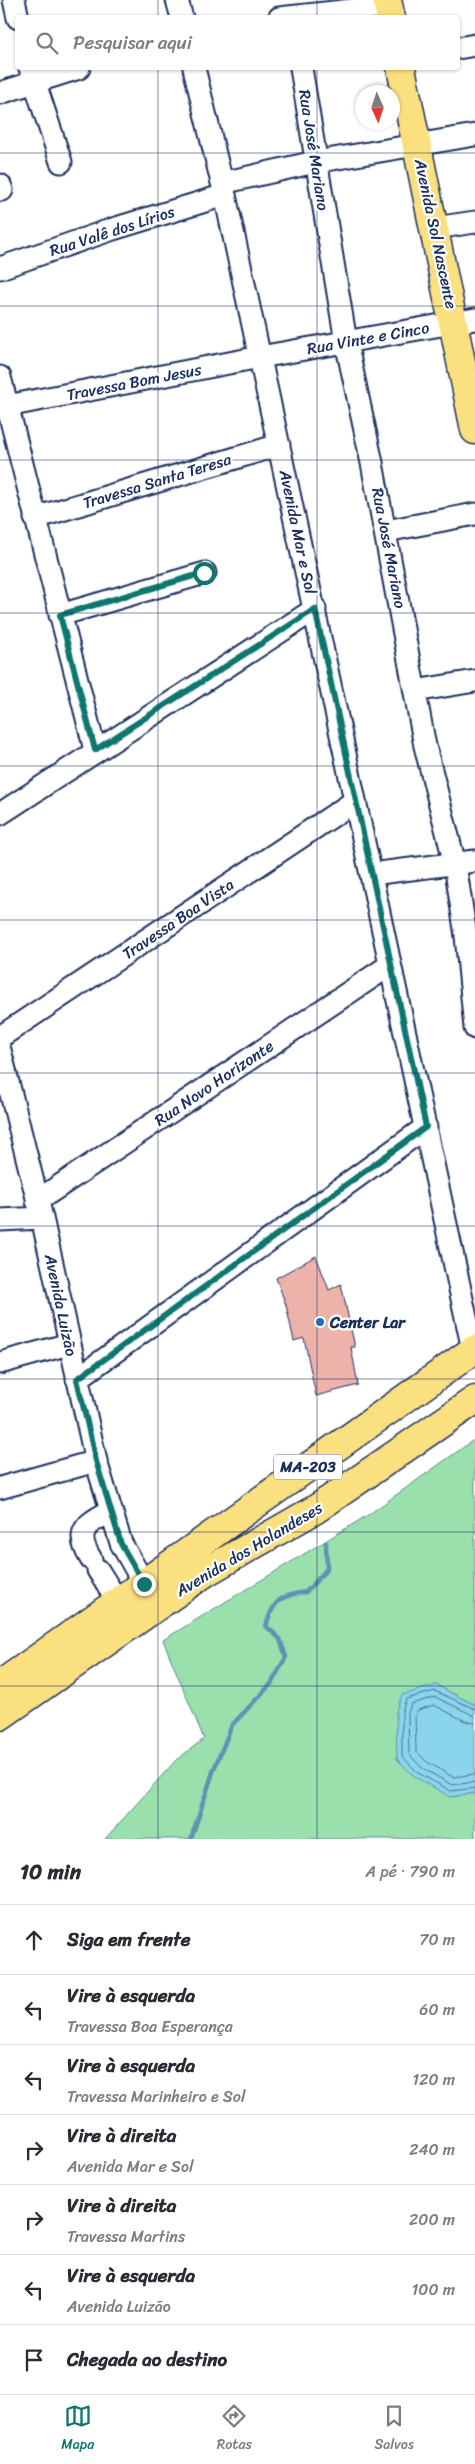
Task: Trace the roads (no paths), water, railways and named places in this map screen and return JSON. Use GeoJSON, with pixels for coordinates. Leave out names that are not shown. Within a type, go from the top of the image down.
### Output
{"type":"FeatureCollection","features":[{"type":"Feature","properties":{"kind":"main road","name":"Avenida Sol Nascente"},"geometry":{"type":"LineString","coordinates":[[402,70],[434,228],[465,321],[475,430]]}},
{"type":"Feature","properties":{"kind":"main road","name":"Avenida dos Holandeses"},"geometry":{"type":"LineString","coordinates":[[0,1685],[474,1350]]}},
{"type":"Feature","properties":{"kind":"main road","name":"Avenida dos Holandeses"},"geometry":{"type":"LineString","coordinates":[[0,1716],[206,1572],[316,1509],[475,1400]]}},
{"type":"Feature","properties":{"kind":"street"},"geometry":{"type":"LineString","coordinates":[[14,0],[17,15]]}},
{"type":"Feature","properties":{"kind":"street"},"geometry":{"type":"LineString","coordinates":[[177,0],[181,15]]}},
{"type":"Feature","properties":{"kind":"street"},"geometry":{"type":"LineString","coordinates":[[288,13],[389,8]]}},
{"type":"Feature","properties":{"kind":"street"},"geometry":{"type":"LineString","coordinates":[[460,48],[475,45]]}},
{"type":"Feature","properties":{"kind":"street"},"geometry":{"type":"LineString","coordinates":[[0,93],[32,75],[66,70]]}},
{"type":"Feature","properties":{"kind":"street","name":"Avenida Mar e Sol"},"geometry":{"type":"LineString","coordinates":[[194,70],[224,189],[280,445],[370,874],[474,1350]]}},
{"type":"Feature","properties":{"kind":"street","name":"Rua José Mariano"},"geometry":{"type":"LineString","coordinates":[[301,70],[346,342],[386,531],[425,746],[465,862],[466,936],[475,1028]]}},
{"type":"Feature","properties":{"kind":"street"},"geometry":{"type":"LineString","coordinates":[[32,75],[61,162]]}},
{"type":"Feature","properties":{"kind":"street"},"geometry":{"type":"LineString","coordinates":[[417,144],[475,136]]}},
{"type":"Feature","properties":{"kind":"street","name":"Rua Valê dos Lírios"},"geometry":{"type":"LineString","coordinates":[[0,268],[224,189],[315,162],[417,144]]}},
{"type":"Feature","properties":{"kind":"street"},"geometry":{"type":"LineString","coordinates":[[434,228],[475,222]]}},
{"type":"Feature","properties":{"kind":"street","name":"Rua Vinte e Cinco"},"geometry":{"type":"LineString","coordinates":[[260,357],[465,321]]}},
{"type":"Feature","properties":{"kind":"street","name":"Travessa Bom Jesus"},"geometry":{"type":"LineString","coordinates":[[7,406],[260,357]]}},
{"type":"Feature","properties":{"kind":"street"},"geometry":{"type":"LineString","coordinates":[[0,377],[95,750]]}},
{"type":"Feature","properties":{"kind":"street","name":"Travessa Santa Teresa"},"geometry":{"type":"LineString","coordinates":[[35,518],[280,445]]}},
{"type":"Feature","properties":{"kind":"street"},"geometry":{"type":"LineString","coordinates":[[386,531],[475,514]]}},
{"type":"Feature","properties":{"kind":"street"},"geometry":{"type":"LineString","coordinates":[[60,615],[204,573]]}},
{"type":"Feature","properties":{"kind":"street"},"geometry":{"type":"LineString","coordinates":[[0,814],[95,750],[315,609]]}},
{"type":"Feature","properties":{"kind":"street"},"geometry":{"type":"LineString","coordinates":[[415,691],[475,681]]}},
{"type":"Feature","properties":{"kind":"street","name":"Travessa Boa Vista"},"geometry":{"type":"LineString","coordinates":[[0,1037],[355,800]]}},
{"type":"Feature","properties":{"kind":"street"},"geometry":{"type":"LineString","coordinates":[[370,874],[465,862]]}},
{"type":"Feature","properties":{"kind":"street","name":"Rua Novo Horizonte"},"geometry":{"type":"LineString","coordinates":[[40,1210],[390,965]]}},
{"type":"Feature","properties":{"kind":"street","name":"Avenida Luizão"},"geometry":{"type":"LineString","coordinates":[[0,1050],[40,1210],[96,1461],[121,1544],[144,1584]]}},
{"type":"Feature","properties":{"kind":"street"},"geometry":{"type":"LineString","coordinates":[[77,1379],[426,1127]]}},
{"type":"Feature","properties":{"kind":"street"},"geometry":{"type":"LineString","coordinates":[[0,1220],[40,1210]]}},
{"type":"Feature","properties":{"kind":"street"},"geometry":{"type":"LineString","coordinates":[[0,1363],[69,1344]]}},
{"type":"Feature","properties":{"kind":"street"},"geometry":{"type":"LineString","coordinates":[[0,1488],[96,1461]]}},
{"type":"Feature","properties":{"kind":"street"},"geometry":{"type":"LineString","coordinates":[[111,1511],[95,1519],[85,1528],[82,1542],[118,1602]]}},
{"type":"Feature","properties":{"kind":"water"},"geometry":{"type":"Polygon","coordinates":[[[436,1685],[475,1705],[475,1793],[450,1797],[415,1777],[397,1759],[396,1711],[402,1695],[436,1685]]]}},
{"type":"Feature","properties":{"kind":"waterway"},"geometry":{"type":"LineString","coordinates":[[191,1839],[214,1769],[232,1725],[271,1684],[286,1657],[280,1639],[266,1626],[272,1611],[275,1605],[284,1597],[306,1592],[327,1569],[326,1543]]}},
{"type":"Feature","properties":{"kind":"place","name":"Center Lar"},"geometry":{"type":"Point","coordinates":[320,1322]}}]}
